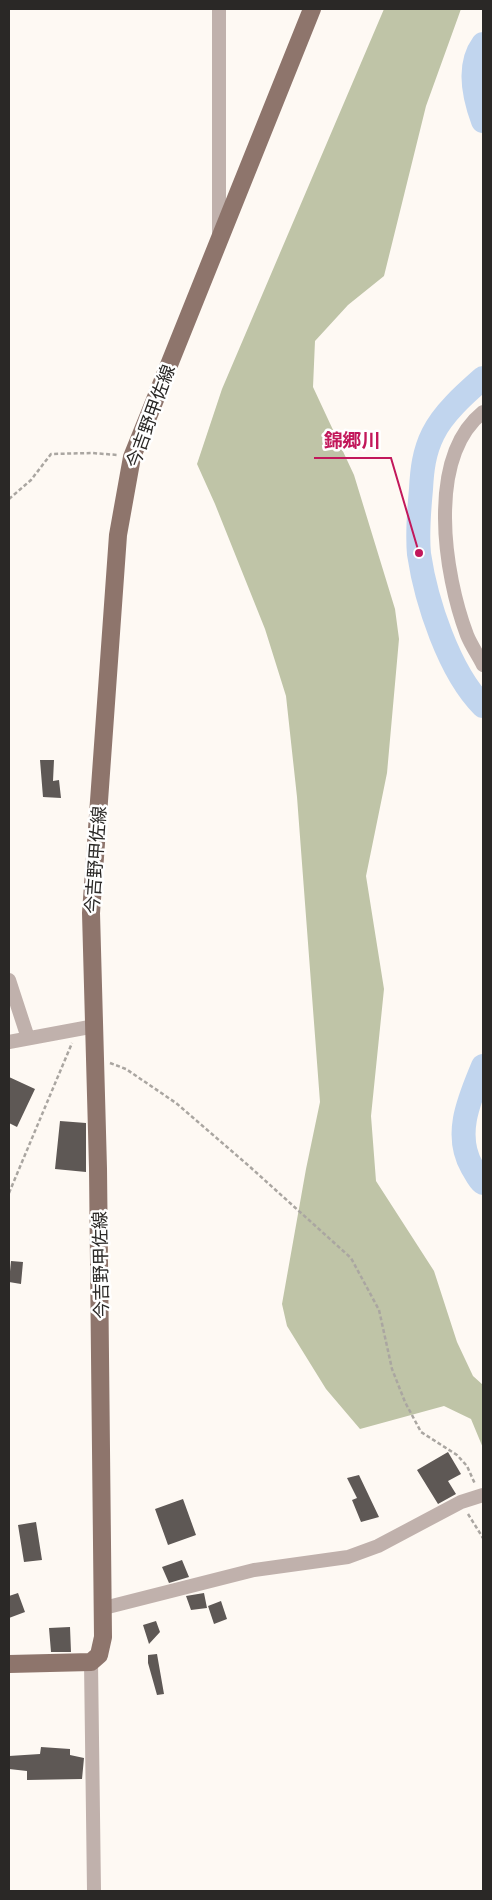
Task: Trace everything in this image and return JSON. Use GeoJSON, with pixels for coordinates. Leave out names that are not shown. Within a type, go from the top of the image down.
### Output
{"type":"FeatureCollection","features":[{"type":"Feature","properties":{"kind":"main road","name":"今吉野甲佐線"},"geometry":{"type":"LineString","coordinates":[[92,1662],[99,1655],[103,1636],[104,1608],[96,1058],[91,913],[118,535],[132,457],[312,9]]}},
{"type":"Feature","properties":{"kind":"main road"},"geometry":{"type":"LineString","coordinates":[[9,1664],[92,1662]]}},
{"type":"Feature","properties":{"kind":"street"},"geometry":{"type":"LineString","coordinates":[[219,9],[219,240]]}},
{"type":"Feature","properties":{"kind":"street"},"geometry":{"type":"LineString","coordinates":[[483,412],[475,418],[461,438],[448,475],[444,520],[451,583],[467,636],[483,665]]}},
{"type":"Feature","properties":{"kind":"street"},"geometry":{"type":"LineString","coordinates":[[9,980],[28,1038]]}},
{"type":"Feature","properties":{"kind":"street"},"geometry":{"type":"LineString","coordinates":[[9,1042],[95,1026]]}},
{"type":"Feature","properties":{"kind":"street"},"geometry":{"type":"LineString","coordinates":[[104,1608],[254,1570],[348,1557],[378,1546],[461,1502],[483,1495]]}},
{"type":"Feature","properties":{"kind":"street"},"geometry":{"type":"LineString","coordinates":[[92,1662],[94,1891]]}},
{"type":"Feature","properties":{"kind":"path"},"geometry":{"type":"LineString","coordinates":[[9,499],[31,480],[51,454],[92,452],[132,457]]}},
{"type":"Feature","properties":{"kind":"path"},"geometry":{"type":"LineString","coordinates":[[9,1193],[77,1030]]}},
{"type":"Feature","properties":{"kind":"path"},"geometry":{"type":"LineString","coordinates":[[96,1058],[126,1069],[176,1103],[351,1258],[379,1310],[392,1368],[405,1402],[421,1432],[456,1455],[467,1466],[470,1476],[483,1495]]}},
{"type":"Feature","properties":{"kind":"path"},"geometry":{"type":"LineString","coordinates":[[461,1502],[483,1538]]}},
{"type":"Feature","properties":{"kind":"green space"},"geometry":{"type":"Polygon","coordinates":[[[384,9],[461,9],[426,106],[384,276],[348,305],[315,341],[313,387],[354,475],[395,609],[399,639],[387,773],[366,876],[384,989],[371,1116],[376,1181],[434,1271],[457,1342],[473,1376],[483,1385],[483,1448],[471,1419],[444,1406],[360,1429],[326,1389],[287,1326],[282,1304],[320,1102],[297,797],[286,696],[265,629],[197,464],[222,389],[384,9]]]}},
{"type":"Feature","properties":{"kind":"building"},"geometry":{"type":"Polygon","coordinates":[[[40,760],[54,760],[53,781],[59,780],[61,798],[43,797],[40,760]]]}},
{"type":"Feature","properties":{"kind":"building"},"geometry":{"type":"Polygon","coordinates":[[[9,1077],[35,1089],[17,1127],[9,1123],[9,1077]]]}},
{"type":"Feature","properties":{"kind":"building"},"geometry":{"type":"Polygon","coordinates":[[[60,1121],[86,1123],[86,1172],[55,1169],[60,1121]]]}},
{"type":"Feature","properties":{"kind":"building"},"geometry":{"type":"Polygon","coordinates":[[[11,1261],[23,1262],[21,1284],[9,1282],[11,1261]]]}},
{"type":"Feature","properties":{"kind":"building"},"geometry":{"type":"Polygon","coordinates":[[[448,1452],[461,1474],[448,1481],[456,1494],[438,1504],[417,1470],[448,1452]]]}},
{"type":"Feature","properties":{"kind":"building"},"geometry":{"type":"Polygon","coordinates":[[[359,1475],[379,1517],[361,1522],[352,1500],[357,1498],[347,1478],[359,1475]]]}},
{"type":"Feature","properties":{"kind":"building"},"geometry":{"type":"Polygon","coordinates":[[[183,1499],[196,1535],[168,1545],[155,1509],[183,1499]]]}},
{"type":"Feature","properties":{"kind":"building"},"geometry":{"type":"Polygon","coordinates":[[[36,1522],[42,1560],[24,1562],[18,1525],[36,1522]]]}},
{"type":"Feature","properties":{"kind":"building"},"geometry":{"type":"Polygon","coordinates":[[[182,1560],[189,1577],[169,1583],[162,1567],[182,1560]]]}},
{"type":"Feature","properties":{"kind":"building"},"geometry":{"type":"Polygon","coordinates":[[[18,1593],[25,1612],[9,1618],[9,1596],[18,1593]]]}},
{"type":"Feature","properties":{"kind":"building"},"geometry":{"type":"Polygon","coordinates":[[[204,1593],[207,1608],[191,1610],[186,1596],[204,1593]]]}},
{"type":"Feature","properties":{"kind":"building"},"geometry":{"type":"Polygon","coordinates":[[[221,1601],[227,1619],[214,1624],[208,1606],[221,1601]]]}},
{"type":"Feature","properties":{"kind":"building"},"geometry":{"type":"Polygon","coordinates":[[[156,1621],[160,1632],[149,1644],[143,1625],[156,1621]]]}},
{"type":"Feature","properties":{"kind":"building"},"geometry":{"type":"Polygon","coordinates":[[[70,1627],[71,1652],[51,1652],[49,1628],[70,1627]]]}},
{"type":"Feature","properties":{"kind":"building"},"geometry":{"type":"Polygon","coordinates":[[[157,1654],[164,1694],[157,1695],[148,1663],[148,1655],[157,1654]]]}},
{"type":"Feature","properties":{"kind":"building"},"geometry":{"type":"Polygon","coordinates":[[[41,1747],[70,1749],[70,1755],[84,1758],[82,1779],[27,1780],[27,1771],[9,1769],[9,1756],[40,1754],[41,1747]]]}},
{"type":"Feature","properties":{"kind":"waterway"},"geometry":{"type":"LineString","coordinates":[[483,44],[475,62],[474,72],[475,92],[483,121]]}},
{"type":"Feature","properties":{"kind":"waterway"},"geometry":{"type":"LineString","coordinates":[[483,378],[449,411],[437,426],[430,441],[423,468],[418,538],[422,573],[441,635],[460,675],[483,706]]}},
{"type":"Feature","properties":{"kind":"waterway"},"geometry":{"type":"LineString","coordinates":[[483,1066],[469,1103],[464,1129],[466,1154],[478,1178],[483,1183]]}},
{"type":"Feature","properties":{"kind":"place","name":"錦郷川"},"geometry":{"type":"Point","coordinates":[419,553]}}]}
